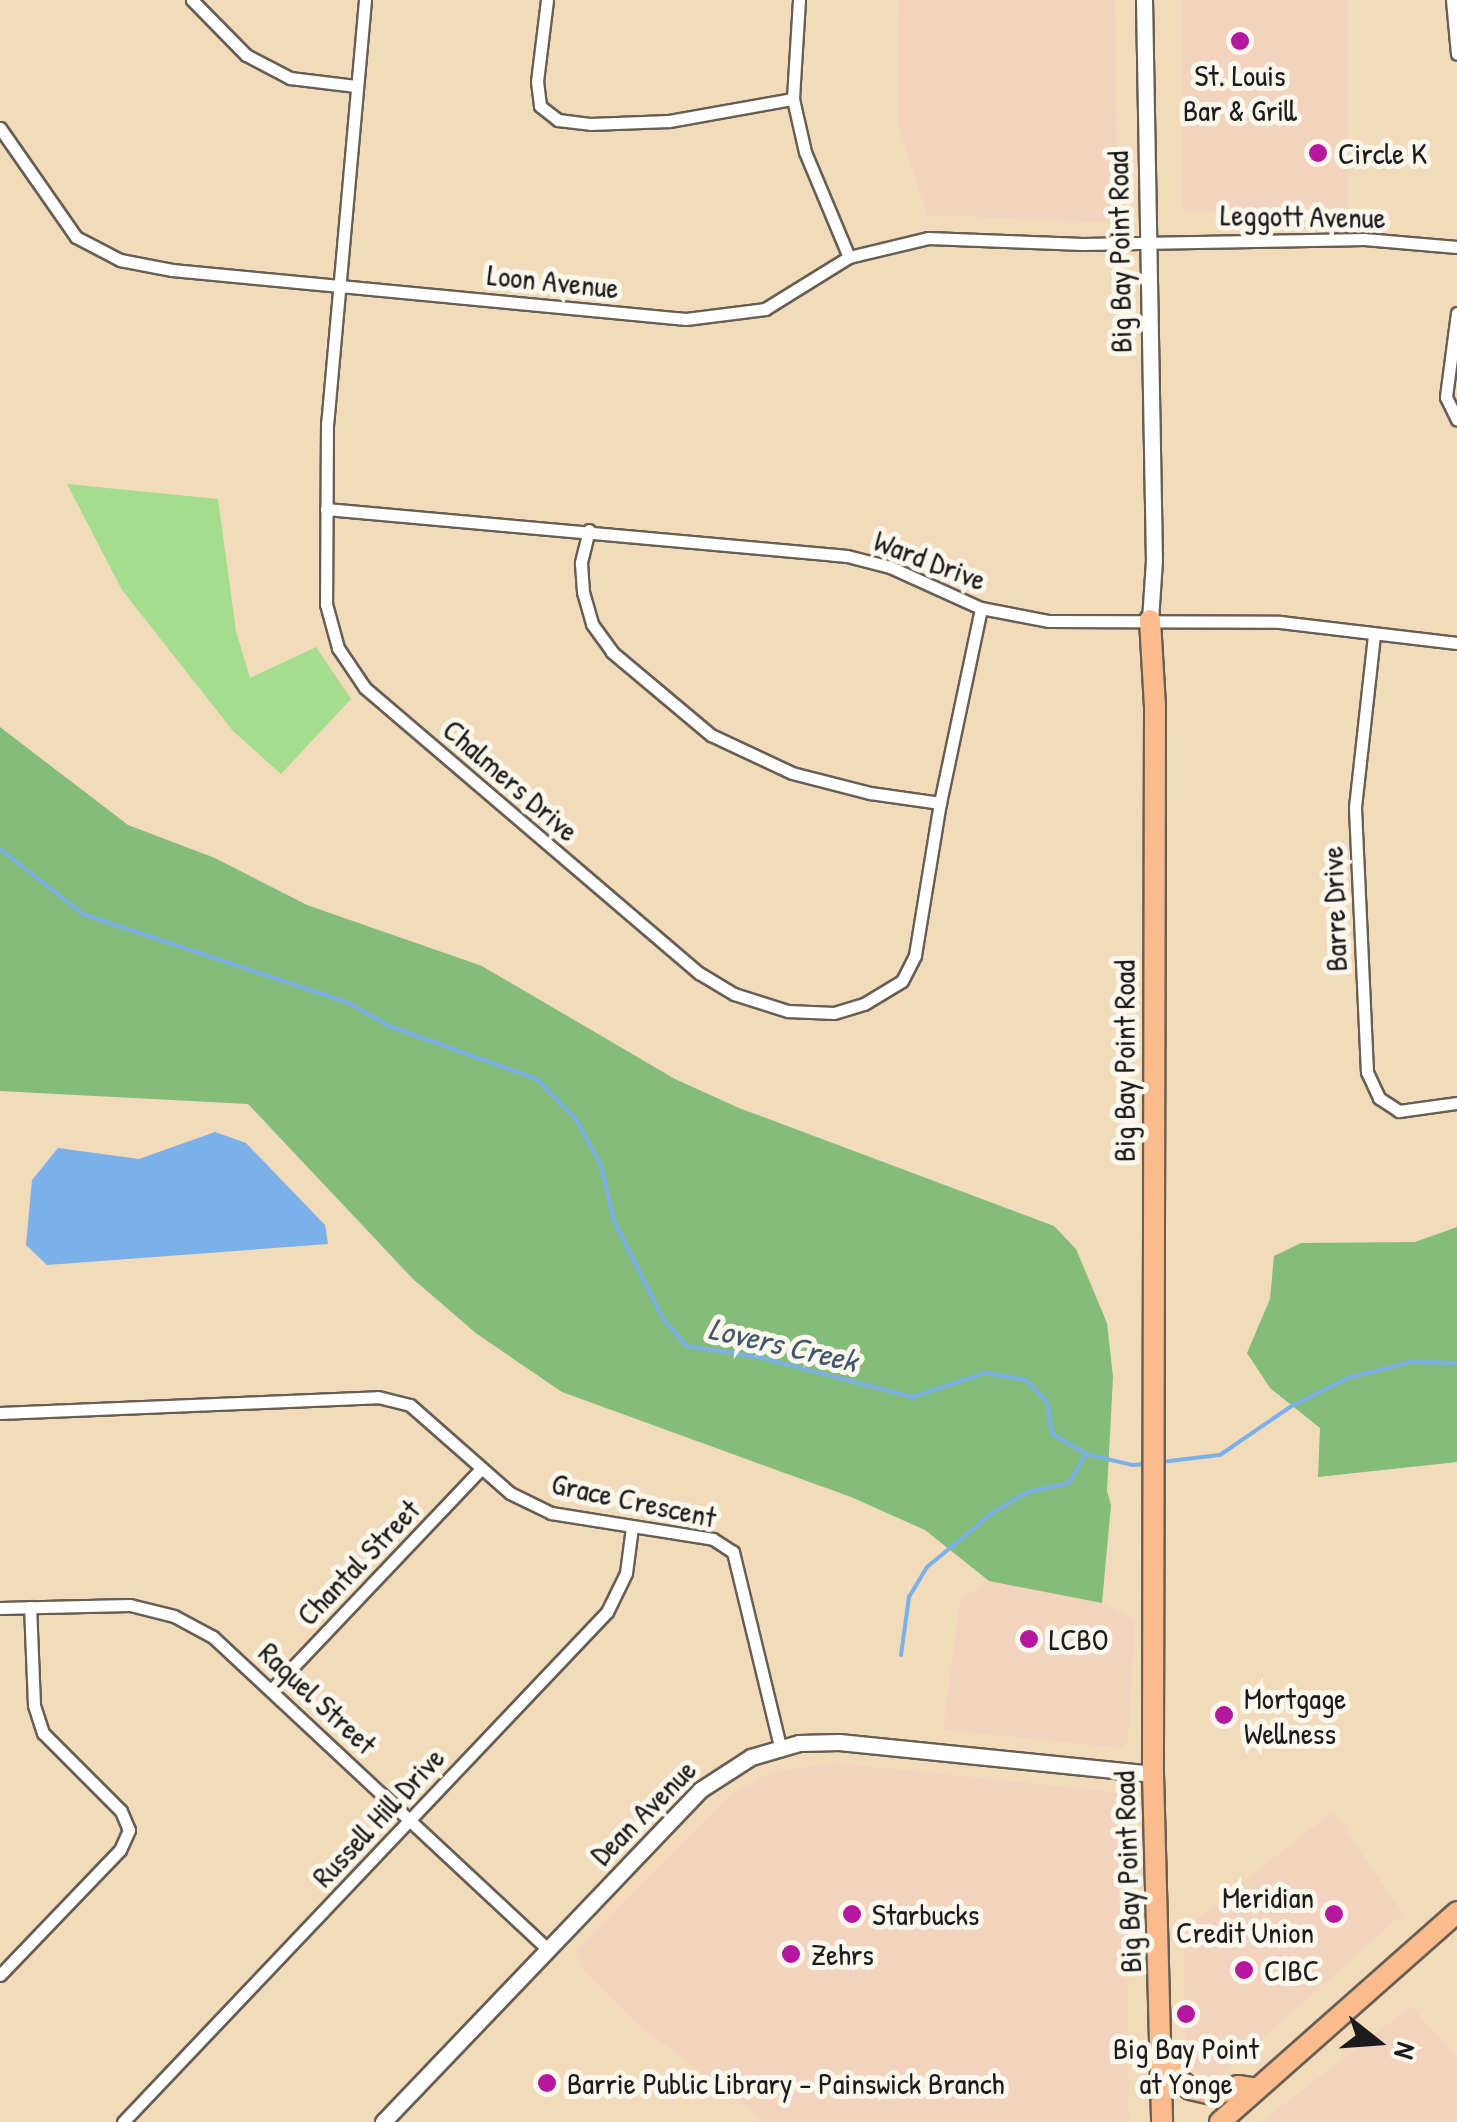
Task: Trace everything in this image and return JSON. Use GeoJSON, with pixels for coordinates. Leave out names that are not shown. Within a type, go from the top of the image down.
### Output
{"type":"FeatureCollection","features":[{"type":"Feature","properties":{"kind":"main road","name":"Big Bay Point Road"},"geometry":{"type":"LineString","coordinates":[[1150,620],[1154,708],[1153,1774],[1163,2018],[1162,2122]]}},
{"type":"Feature","properties":{"kind":"main road"},"geometry":{"type":"LineString","coordinates":[[1220,2122],[1457,1912]]}},
{"type":"Feature","properties":{"kind":"main road"},"geometry":{"type":"LineString","coordinates":[[1163,2018],[1178,2081],[1190,2089],[1216,2096],[1238,2086],[1257,2089]]}},
{"type":"Feature","properties":{"kind":"street"},"geometry":{"type":"LineString","coordinates":[[192,0],[246,55],[290,78],[356,86]]}},
{"type":"Feature","properties":{"kind":"street","name":"Chalmers Drive"},"geometry":{"type":"LineString","coordinates":[[365,0],[327,422],[326,509],[326,604],[338,648],[365,688],[698,973],[734,994],[788,1011],[834,1012],[864,1004],[902,982],[915,954],[940,803],[981,608]]}},
{"type":"Feature","properties":{"kind":"street"},"geometry":{"type":"LineString","coordinates":[[547,0],[538,81],[540,106],[558,120],[668,121],[793,99]]}},
{"type":"Feature","properties":{"kind":"street"},"geometry":{"type":"LineString","coordinates":[[799,0],[793,99],[805,152],[848,257]]}},
{"type":"Feature","properties":{"kind":"street","name":"Big Bay Point Road"},"geometry":{"type":"LineString","coordinates":[[1144,0],[1154,560],[1150,620]]}},
{"type":"Feature","properties":{"kind":"street"},"geometry":{"type":"LineString","coordinates":[[1452,0],[1457,54]]}},
{"type":"Feature","properties":{"kind":"street","name":"Loon Avenue"},"geometry":{"type":"LineString","coordinates":[[0,128],[76,237],[120,260],[172,270],[686,320],[765,310],[848,257],[928,238],[1083,244],[1148,241]]}},
{"type":"Feature","properties":{"kind":"street","name":"Leggott Avenue"},"geometry":{"type":"LineString","coordinates":[[1148,241],[1364,240],[1457,247]]}},
{"type":"Feature","properties":{"kind":"street"},"geometry":{"type":"LineString","coordinates":[[1457,314],[1446,397],[1457,420]]}},
{"type":"Feature","properties":{"kind":"street","name":"Ward Drive"},"geometry":{"type":"LineString","coordinates":[[326,509],[847,556],[890,567],[981,608],[1048,620],[1280,622],[1457,643]]}},
{"type":"Feature","properties":{"kind":"street"},"geometry":{"type":"LineString","coordinates":[[589,530],[581,562],[582,592],[592,624],[612,652],[711,736],[792,773],[870,794],[940,803]]}},
{"type":"Feature","properties":{"kind":"street","name":"Barre Drive"},"geometry":{"type":"LineString","coordinates":[[1374,635],[1356,808],[1367,1072],[1379,1098],[1399,1111],[1457,1104]]}},
{"type":"Feature","properties":{"kind":"street","name":"Grace Crescent"},"geometry":{"type":"LineString","coordinates":[[0,1413],[378,1397],[421,1412],[480,1470],[510,1493],[550,1513],[713,1539],[733,1552],[780,1746]]}},
{"type":"Feature","properties":{"kind":"street","name":"Chantal Street"},"geometry":{"type":"LineString","coordinates":[[272,1689],[480,1470]]}},
{"type":"Feature","properties":{"kind":"street","name":"Russell Hill Drive"},"geometry":{"type":"LineString","coordinates":[[123,2122],[607,1612],[626,1573],[632,1527]]}},
{"type":"Feature","properties":{"kind":"street","name":"Raquel Street"},"geometry":{"type":"LineString","coordinates":[[0,1608],[114,1604],[164,1612],[213,1636],[548,1949]]}},
{"type":"Feature","properties":{"kind":"street"},"geometry":{"type":"LineString","coordinates":[[2,1969],[120,1850],[129,1830],[121,1811],[43,1733],[34,1705],[30,1607]]}},
{"type":"Feature","properties":{"kind":"street","name":"Dean Avenue"},"geometry":{"type":"LineString","coordinates":[[383,2122],[700,1790],[733,1765],[780,1746],[839,1742],[1153,1774]]}},
{"type":"Feature","properties":{"kind":"shaded area"},"geometry":{"type":"Polygon","coordinates":[[[899,0],[1115,0],[1118,223],[927,215],[898,125],[899,0]]]}},
{"type":"Feature","properties":{"kind":"shaded area"},"geometry":{"type":"Polygon","coordinates":[[[1183,0],[1348,0],[1348,212],[1183,212],[1183,0]]]}},
{"type":"Feature","properties":{"kind":"shaded area"},"geometry":{"type":"Polygon","coordinates":[[[989,1581],[1102,1603],[1135,1620],[1128,1742],[1121,1748],[943,1730],[960,1599],[989,1581]]]}},
{"type":"Feature","properties":{"kind":"shaded area"},"geometry":{"type":"Polygon","coordinates":[[[836,1763],[1125,1793],[1129,2122],[758,2122],[759,2116],[642,2028],[584,1972],[575,1952],[730,1794],[773,1772],[836,1763]]]}},
{"type":"Feature","properties":{"kind":"shaded area"},"geometry":{"type":"Polygon","coordinates":[[[1333,1811],[1403,1914],[1221,2075],[1201,2077],[1185,2053],[1184,1929],[1333,1811]]]}},
{"type":"Feature","properties":{"kind":"shaded area"},"geometry":{"type":"Polygon","coordinates":[[[1411,2006],[1457,2057],[1457,2122],[1261,2122],[1411,2006]]]}},
{"type":"Feature","properties":{"kind":"green space"},"geometry":{"type":"Polygon","coordinates":[[[67,484],[218,499],[236,631],[250,678],[316,647],[351,699],[281,774],[233,731],[122,590],[67,484]]]}},
{"type":"Feature","properties":{"kind":"green space"},"geometry":{"type":"Polygon","coordinates":[[[0,727],[128,825],[215,858],[307,905],[482,966],[675,1079],[739,1108],[1054,1226],[1076,1249],[1107,1323],[1113,1377],[1107,1491],[1111,1505],[1102,1603],[989,1581],[925,1530],[851,1497],[562,1392],[477,1334],[413,1279],[248,1104],[0,1091],[0,727]]]}},
{"type":"Feature","properties":{"kind":"green space"},"geometry":{"type":"Polygon","coordinates":[[[1457,1227],[1457,1462],[1318,1477],[1320,1428],[1270,1388],[1247,1353],[1270,1299],[1274,1256],[1301,1243],[1415,1242],[1457,1227]]]}},
{"type":"Feature","properties":{"kind":"water"},"geometry":{"type":"Polygon","coordinates":[[[215,1132],[246,1143],[325,1225],[328,1244],[47,1265],[26,1245],[32,1180],[58,1148],[139,1159],[215,1132]]]}},
{"type":"Feature","properties":{"kind":"waterway","name":"Lovers Creek"},"geometry":{"type":"LineString","coordinates":[[0,849],[83,914],[349,1003],[389,1026],[537,1079],[576,1119],[601,1165],[614,1221],[662,1317],[686,1346],[757,1357],[913,1397],[985,1373],[1026,1380],[1047,1402],[1052,1434],[1086,1454],[1132,1465],[1147,1464]]}},
{"type":"Feature","properties":{"kind":"waterway","name":"Lovers Creek"},"geometry":{"type":"LineString","coordinates":[[1161,1462],[1220,1455],[1290,1407],[1348,1378],[1411,1362],[1457,1363]]}},
{"type":"Feature","properties":{"kind":"waterway"},"geometry":{"type":"LineString","coordinates":[[901,1655],[909,1597],[927,1567],[995,1511],[1028,1492],[1069,1483],[1086,1454]]}},
{"type":"Feature","properties":{"kind":"place","name":"St. Louis Bar & Grill"},"geometry":{"type":"Point","coordinates":[1240,41]}},
{"type":"Feature","properties":{"kind":"place","name":"Circle K"},"geometry":{"type":"Point","coordinates":[1318,153]}},
{"type":"Feature","properties":{"kind":"place","name":"LCBO"},"geometry":{"type":"Point","coordinates":[1029,1639]}},
{"type":"Feature","properties":{"kind":"place","name":"Mortgage Wellness"},"geometry":{"type":"Point","coordinates":[1224,1715]}},
{"type":"Feature","properties":{"kind":"place","name":"Starbucks"},"geometry":{"type":"Point","coordinates":[852,1914]}},
{"type":"Feature","properties":{"kind":"place","name":"Meridian Credit Union"},"geometry":{"type":"Point","coordinates":[1334,1914]}},
{"type":"Feature","properties":{"kind":"place","name":"Zehrs"},"geometry":{"type":"Point","coordinates":[791,1954]}},
{"type":"Feature","properties":{"kind":"place","name":"CIBC"},"geometry":{"type":"Point","coordinates":[1244,1970]}},
{"type":"Feature","properties":{"kind":"place","name":"Big Bay Point at Yonge"},"geometry":{"type":"Point","coordinates":[1186,2014]}},
{"type":"Feature","properties":{"kind":"place","name":"Barrie Public Library - Painswick Branch"},"geometry":{"type":"Point","coordinates":[547,2083]}}]}
